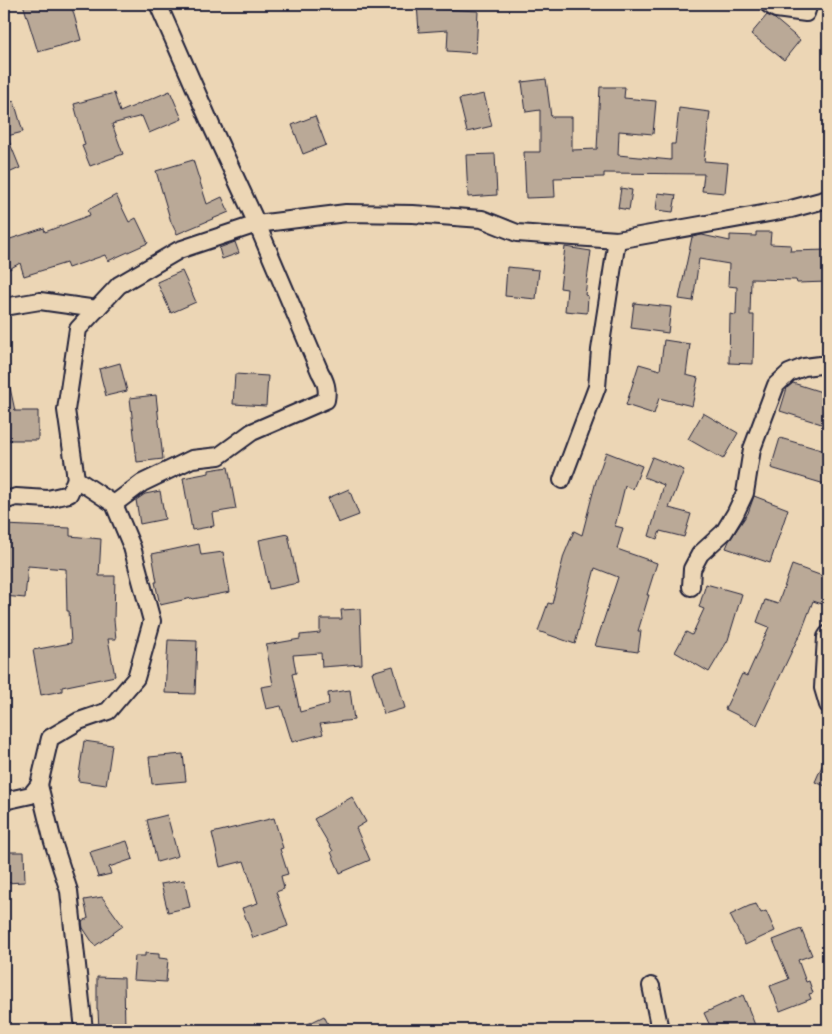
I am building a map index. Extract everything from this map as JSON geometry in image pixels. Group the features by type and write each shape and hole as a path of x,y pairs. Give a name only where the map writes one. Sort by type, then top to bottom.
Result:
{"street":[{"path":"114,504 142,483 192,459 219,456 252,432 326,400 328,391 326,381 320,372 257,224 158,4"},
{"path":"768,4 776,9 806,13 809,4"},
{"path":"4,501 16,497 48,499 69,494 76,479 66,410 78,329 119,285 179,250 257,224 346,213 413,214 482,219 517,234 617,240 791,209 828,199"},
{"path":"562,480 597,387 600,350 617,240"},
{"path":"4,308 40,301 97,309"},
{"path":"690,587 692,569 700,554 724,532 736,514 745,493 752,449 776,385 789,373 804,367 828,366"},
{"path":"4,801 32,795 39,785 50,738 79,721 108,711 136,678 152,621 132,547 114,504 76,479"},
{"path":"828,634 826,637 822,688 828,705"},
{"path":"39,785 53,842 69,891 84,1030"},
{"path":"651,986 660,1030"}],"building":[{"path":"23,4 71,4 81,40 38,52"},
{"path":"417,4 441,4 441,9 478,11 476,53 447,51 448,30 419,32"},
{"path":"767,15 775,19 800,40 784,60 751,34"},
{"path":"546,79 551,117 572,117 572,150 597,149 600,87 625,87 624,98 656,101 653,134 619,131 618,155 671,160 671,144 675,144 679,108 710,112 704,161 728,163 725,193 702,191 704,174 604,173 604,177 554,178 555,197 526,198 524,152 540,152 540,110 526,112 522,82"},
{"path":"170,91 182,119 149,133 142,116 112,124 123,154 90,166 82,146 85,145 74,104 114,93 120,112"},
{"path":"484,94 492,126 467,132 459,99"},
{"path":"14,101 23,132 7,136 20,168 4,175 4,104"},
{"path":"315,116 326,145 303,154 292,125"},
{"path":"495,154 497,195 468,197 466,155"},
{"path":"193,160 207,204 222,197 229,212 177,234 171,222 156,171"},
{"path":"621,188 632,190 629,210 618,208"},
{"path":"658,193 676,195 673,212 656,210"},
{"path":"116,195 129,222 136,218 148,243 108,261 105,255 68,268 66,263 24,276 20,263 4,272 4,241 44,228 45,232 90,215 88,210"},
{"path":"756,232 771,232 770,244 791,245 790,251 828,250 828,282 797,283 796,280 751,279 750,315 754,315 753,364 729,363 730,314 736,315 737,287 728,286 729,264 699,259 693,301 679,299 692,237 702,235 730,241 730,235 756,236"},
{"path":"235,242 239,253 222,259 219,248"},
{"path":"565,247 591,251 585,295 588,296 587,313 565,311 567,289 560,288"},
{"path":"507,267 539,270 536,299 505,296"},
{"path":"182,271 196,302 171,313 157,282"},
{"path":"634,303 671,307 668,333 631,328"},
{"path":"664,340 690,344 686,375 698,378 692,406 659,398 654,414 626,405 639,364 660,370"},
{"path":"120,363 127,391 106,396 99,369"},
{"path":"235,374 268,376 266,406 233,404"},
{"path":"9,383 15,411 38,411 38,440 4,440 4,384"},
{"path":"793,383 828,394 828,426 780,411 787,388"},
{"path":"156,395 163,459 137,462 130,398"},
{"path":"703,413 738,433 723,459 688,439"},
{"path":"780,438 825,451 824,457 828,457 828,485 771,468"},
{"path":"606,452 642,466 633,489 625,486 615,526 623,528 617,549 657,563 638,631 641,631 638,652 595,646 618,577 595,568 575,644 538,631 548,603 552,604 564,555 574,531 582,535 596,481"},
{"path":"652,457 684,470 669,508 691,514 684,537 660,531 657,539 649,536 664,485 644,477"},
{"path":"228,467 236,509 212,513 214,526 192,530 183,478 209,473 209,470"},
{"path":"349,489 359,515 338,523 328,498"},
{"path":"160,491 165,519 140,524 136,500 145,494"},
{"path":"754,496 788,509 770,563 726,548 748,513"},
{"path":"5,525 70,528 70,536 101,539 99,576 115,576 114,620 116,639 108,639 115,676 62,687 62,691 41,695 33,650 71,643 69,611 67,611 66,569 28,566 25,598 4,596"},
{"path":"288,534 298,583 269,589 259,540"},
{"path":"199,544 201,555 223,552 230,592 160,605 152,554"},
{"path":"792,565 828,578 828,586 822,604 813,601 799,638 757,725 725,709 742,674 747,676 769,627 757,622 765,600 778,604"},
{"path":"706,584 742,594 728,640 709,672 675,652 686,632 692,635 704,609 699,607"},
{"path":"360,609 362,664 322,667 321,653 293,655 296,673 292,674 300,712 329,704 328,693 350,690 354,720 320,724 323,734 292,742 281,706 266,709 261,687 273,685 266,645 300,639 300,635 320,633 320,619 342,619 341,610"},
{"path":"168,640 197,641 195,694 165,693"},
{"path":"393,666 405,708 384,714 372,672"},
{"path":"84,741 112,745 106,785 78,781"},
{"path":"828,752 828,787 815,782"},
{"path":"183,754 186,781 152,784 149,757"},
{"path":"352,797 366,822 356,828 370,860 340,873 331,852 333,851 314,819"},
{"path":"167,815 178,856 157,862 147,820"},
{"path":"274,818 283,848 280,849 288,874 281,876 284,889 276,892 288,926 253,938 242,908 258,903 244,861 220,867 212,833"},
{"path":"127,841 133,859 109,867 111,874 98,877 90,852"},
{"path":"4,852 24,852 25,882 4,883"},
{"path":"184,880 190,907 168,912 161,884"},
{"path":"102,897 123,926 95,946 83,928 82,922 88,918 84,900"},
{"path":"756,904 761,913 766,911 775,931 745,945 730,915"},
{"path":"801,929 812,955 798,960 806,982 809,981 813,993 809,994 811,999 780,1011 770,986 789,979 773,940"},
{"path":"145,953 159,954 159,958 168,959 166,982 133,980 135,956 145,956"},
{"path":"97,977 124,978 125,1030 99,1030"},
{"path":"743,995 757,1030 712,1030 704,1013"},
{"path":"324,1016 331,1030 296,1030"}]}
